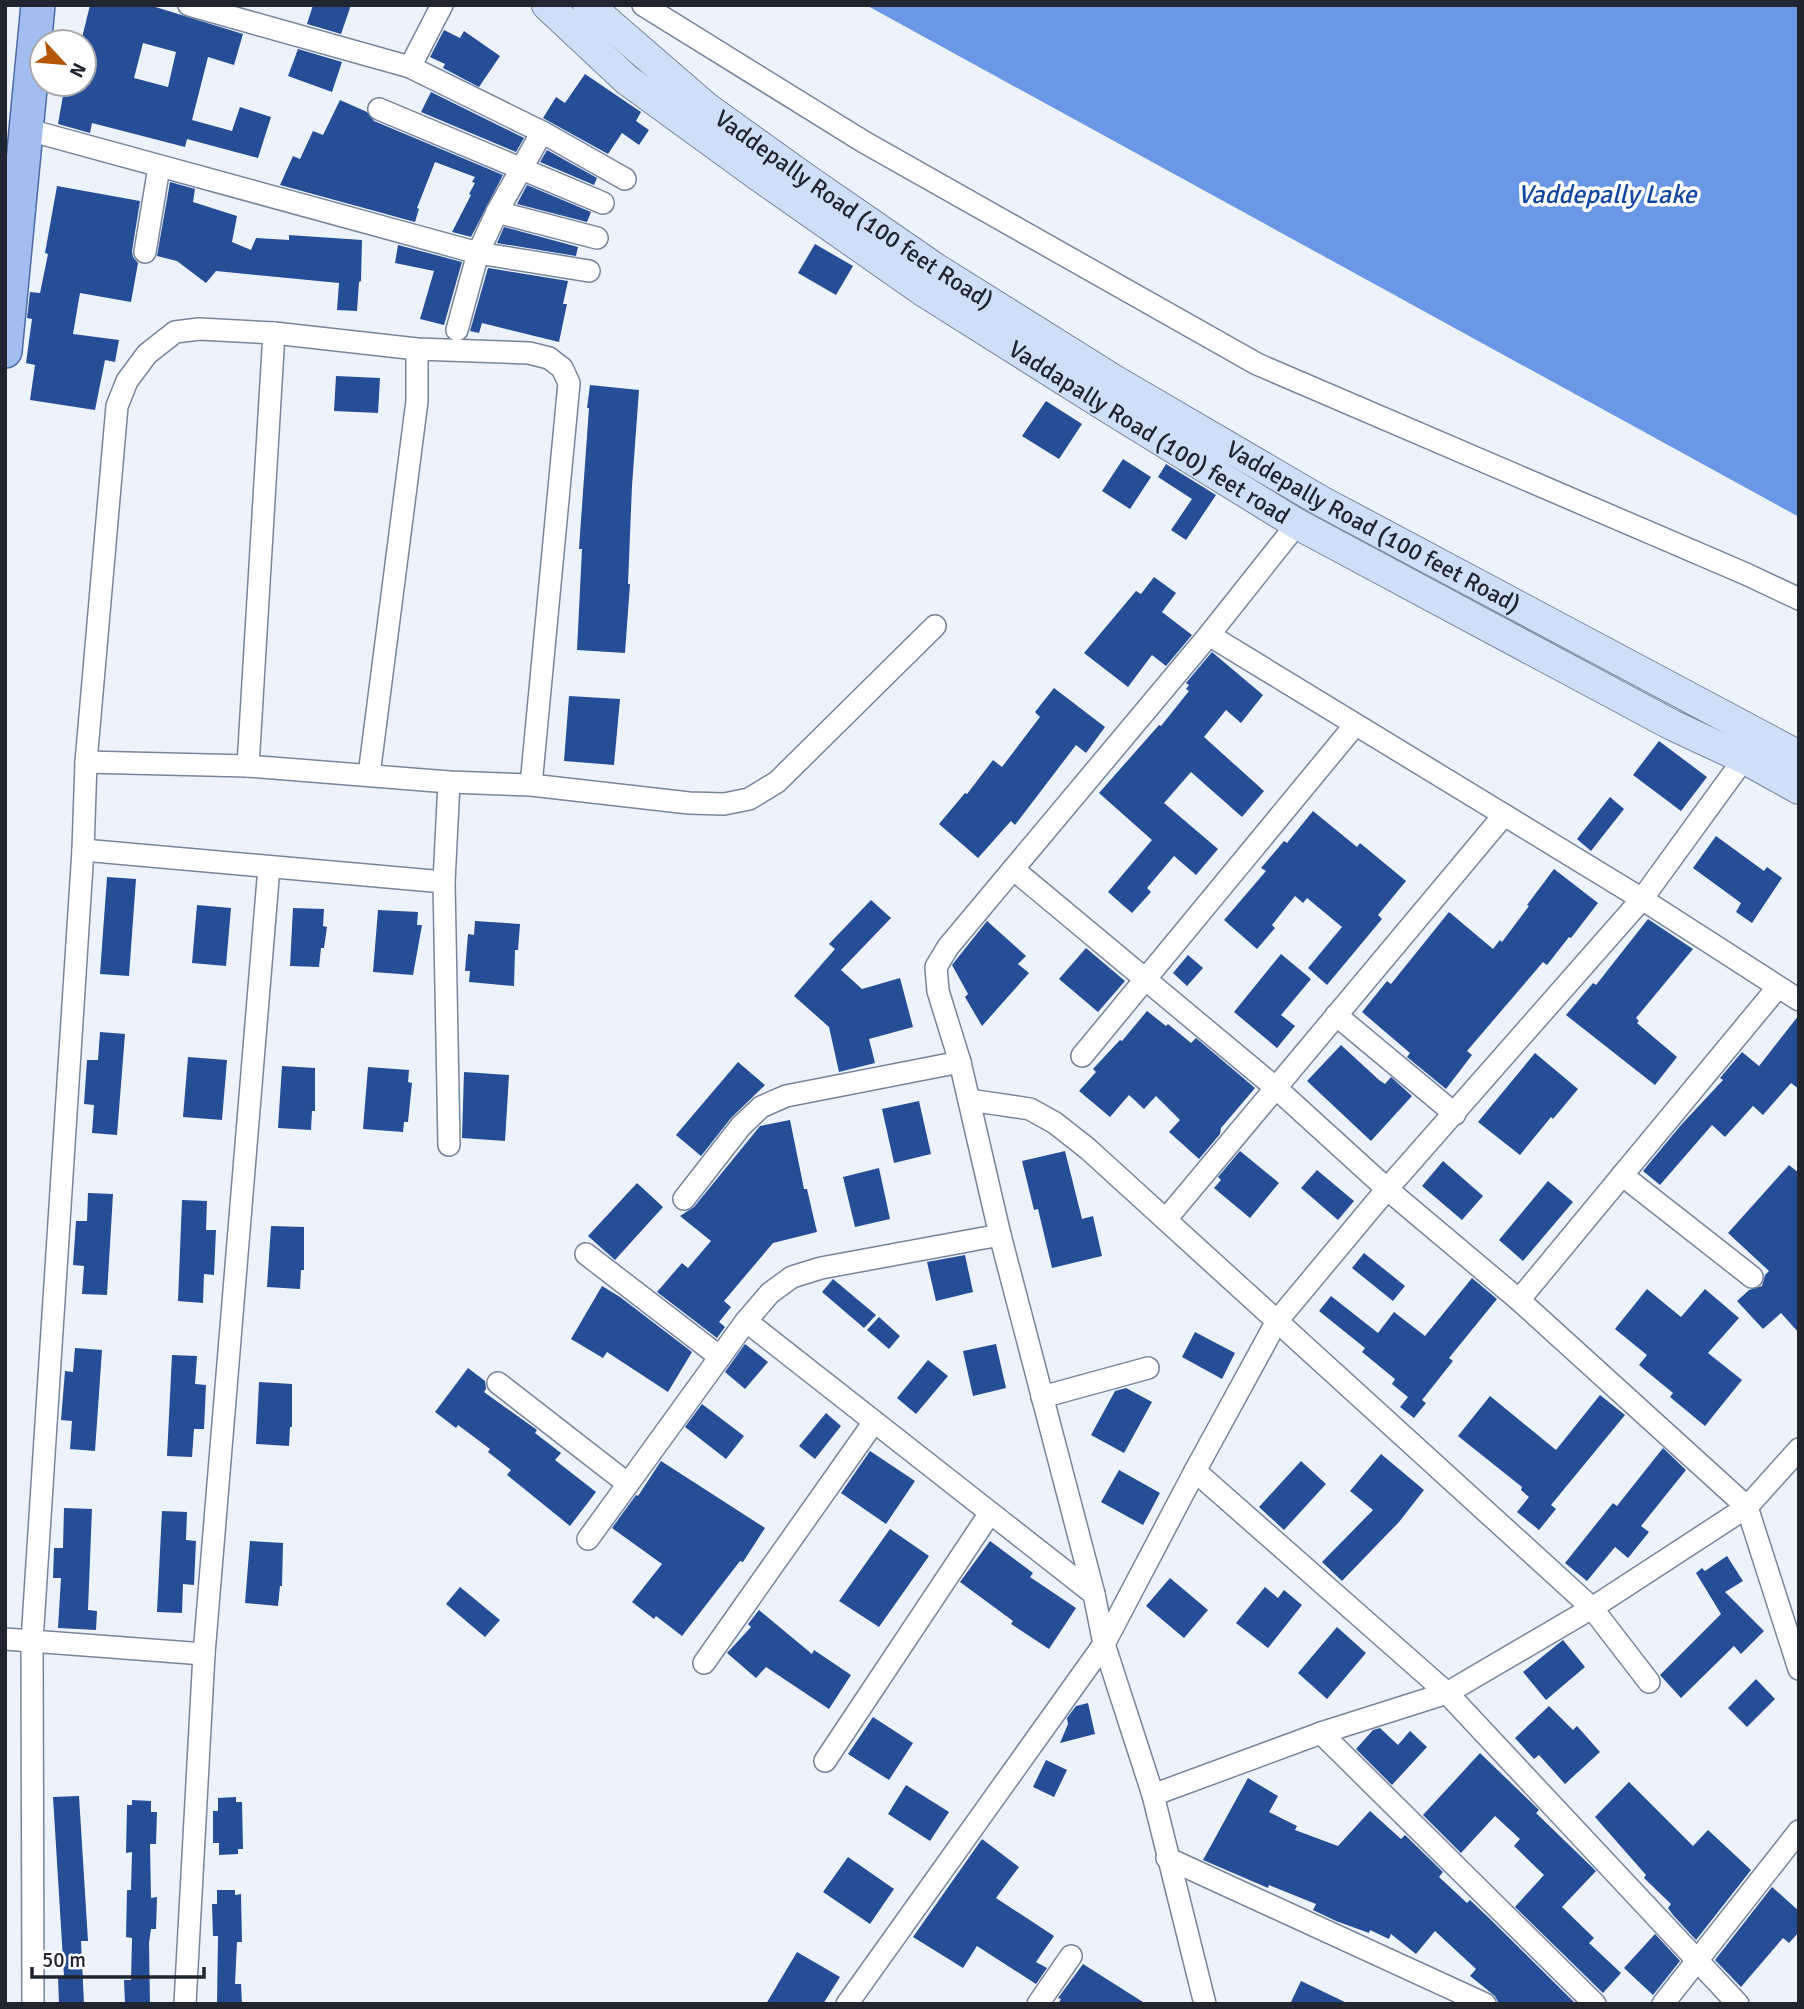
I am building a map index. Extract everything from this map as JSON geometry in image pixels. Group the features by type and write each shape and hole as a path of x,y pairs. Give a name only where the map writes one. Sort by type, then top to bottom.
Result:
{"main road":[{"path":"5,351 38,5"},
{"name":"Vaddapally Road (100) feet road","path":"547,5 627,80 923,291 1297,524 1672,725 1752,747 1799,789"},
{"name":"Vaddepally Road (100 feet Road)","path":"588,5 707,108 806,180 946,275 1114,380 1752,747 1799,756"}],"street":[{"path":"189,5 411,67 542,132 625,179"},
{"path":"411,67 442,5"},
{"path":"643,5 864,142 1258,364 1799,599"},
{"path":"379,109 603,203"},
{"path":"26,129 478,253 589,271"},
{"path":"457,330 478,253 497,212 542,132"},
{"path":"145,252 159,167"},
{"path":"497,212 597,238"},
{"path":"33,2004 32,1641 83,850 86,762 117,406 127,381 147,354 175,332 199,329 274,333 417,349 529,353 549,358 562,368 569,383 531,785"},
{"path":"248,766 274,333"},
{"path":"369,775 417,401 417,349"},
{"path":"1205,2004 1153,1795 1104,1644 1094,1594 1000,1235 960,1062 938,990 936,967 948,947 1209,635 1297,524"},
{"path":"86,762 248,766 449,782 531,785 690,803 724,804 749,799 777,782 935,626"},
{"path":"1209,635 1642,899 1799,1000"},
{"path":"1082,1056 1356,725"},
{"path":"847,2004 1104,1644 1277,1321 1387,1189 1642,899 1752,747"},
{"path":"449,782 444,882 449,1145"},
{"path":"1167,1219 1504,815"},
{"path":"83,850 444,882"},
{"path":"185,2004 204,1654 269,867"},
{"path":"1013,869 1276,1088 1387,1189 1519,1300 1747,1507 1799,1669"},
{"path":"1519,1300 1778,987"},
{"path":"1336,1014 1455,1114"},
{"path":"684,1199 741,1126 761,1107 786,1096 960,1062"},
{"path":"969,1100 1030,1110 1055,1123 1088,1149 1592,1608 1649,1682"},
{"path":"1622,1175 1752,1277"},
{"path":"588,1539 746,1321 770,1293 792,1277 821,1268 1000,1235"},
{"path":"586,1254 720,1357"},
{"path":"746,1321 1094,1594"},
{"path":"1042,1397 1148,1368"},
{"path":"498,1383 628,1483"},
{"path":"704,1663 874,1422"},
{"path":"1153,1795 1321,1733 1447,1693 1592,1608 1747,1507 1799,1449"},
{"path":"1195,1471 1447,1693 1738,2004"},
{"path":"825,1761 990,1513"},
{"path":"5,1639 204,1654"},
{"path":"1321,1733 1595,2004"},
{"path":"1663,2004 1799,1831"},
{"path":"1167,1858 1485,2004"},
{"path":"1038,2004 1071,1956"}],"water":[{"name":"Vaddepally Lake","path":"866,5 1799,5 1799,517"}],"building":[{"path":"90,5 149,5 243,34 234,65 208,57 192,120 232,131 240,107 271,117 258,158 187,139 185,147 92,123 90,133 58,124 63,98 98,98 98,28 84,28","holes":["143,43 176,52 168,87 134,78"]},
{"path":"313,5 351,5 341,34 307,24"},
{"path":"444,30 460,38 464,31 500,56 479,87 443,68 445,64 430,57"},
{"path":"298,49 342,62 332,92 288,76"},
{"path":"585,74 641,112 636,121 649,130 639,145 622,133 608,154 543,118 556,97 565,103"},
{"path":"431,92 524,138 516,152 421,112"},
{"path":"340,100 367,112 374,121 503,175 471,237 452,232 471,195 469,194 475,177 435,162 417,208 419,209 415,222 280,185 293,156 300,159 313,131 323,135"},
{"path":"547,150 597,178 594,185 540,162"},
{"path":"170,182 195,189 193,202 237,216 232,242 251,250 256,238 289,240 289,235 362,240 357,311 337,310 339,283 216,271 206,283 177,261 157,256"},
{"path":"527,185 591,212 587,222 517,204"},
{"path":"57,186 140,201 132,251 138,263 131,302 80,293 73,334 119,340 115,362 105,360 95,410 30,400 35,365 26,363 32,319 27,318 30,292 40,293"},
{"path":"504,227 578,247 576,256 497,243"},
{"path":"815,244 853,266 836,295 798,273"},
{"path":"398,245 462,262 444,325 420,319 434,271 395,263"},
{"path":"488,268 568,281 563,304 567,304 559,342 482,323 479,333 470,331"},
{"path":"336,376 380,378 378,413 334,411"},
{"path":"590,385 639,390 625,653 577,650 582,549 579,549"},
{"path":"1046,401 1082,424 1059,459 1022,436"},
{"path":"1123,459 1151,477 1130,509 1102,491"},
{"path":"1166,464 1216,495 1186,540 1171,530 1192,499 1158,477"},
{"path":"1154,577 1176,593 1162,612 1192,635 1166,666 1152,655 1128,687 1084,653 1136,591 1141,594"},
{"path":"1212,652 1263,695 1241,723 1226,710 1204,737 1264,791 1242,817 1191,772 1164,803 1218,849 1196,875 1174,856 1147,888 1151,892 1132,913 1108,892 1152,840 1099,793 1159,725 1161,726 1189,691 1186,689 1189,685 1186,683"},
{"path":"1054,688 1105,727 1086,753 1076,745 1015,825 1011,821 978,858 939,824 993,760 1002,767 1040,717 1035,712"},
{"path":"569,696 620,699 614,765 564,761"},
{"path":"1659,741 1707,777 1681,811 1633,775"},
{"path":"1610,797 1624,809 1591,851 1577,839"},
{"path":"1313,811 1357,847 1360,843 1406,881 1378,915 1382,919 1327,985 1308,968 1342,927 1307,898 1303,903 1295,896 1272,925 1275,928 1257,949 1224,920 1266,871 1261,868 1284,841 1287,843"},
{"path":"1716,836 1764,871 1767,867 1782,878 1752,923 1736,912 1741,903 1693,868"},
{"path":"1554,869 1598,903 1571,938 1569,937 1547,965 1543,962 1467,1051 1472,1055 1446,1089 1407,1057 1410,1053 1362,1012 1387,981 1391,984 1449,912 1493,949 1500,940 1502,942"},
{"path":"107,877 136,879 129,976 100,974"},
{"path":"871,900 891,918 841,970 862,989 900,978 913,1027 869,1039 875,1063 839,1072 829,1027 794,996 835,949 829,944"},
{"path":"197,905 231,908 226,966 192,963"},
{"path":"293,908 324,909 323,926 327,927 319,967 290,966"},
{"path":"378,910 418,912 417,925 422,925 413,975 373,972"},
{"path":"1648,919 1693,949 1636,1018 1639,1021 1637,1023 1677,1057 1655,1085 1566,1015 1593,983 1596,985"},
{"path":"475,921 520,924 518,950 515,950 514,986 469,982 470,971 465,971 468,934 474,935"},
{"path":"987,921 1026,956 1018,964 1029,973 982,1026 965,997 968,994 952,965"},
{"path":"1086,948 1125,981 1098,1012 1059,979"},
{"path":"1281,954 1311,979 1281,1015 1295,1026 1277,1048 1234,1012"},
{"path":"1188,955 1203,968 1187,986 1173,973"},
{"path":"1147,1011 1191,1043 1196,1038 1255,1088 1199,1159 1169,1132 1180,1120 1156,1096 1144,1109 1129,1095 1110,1117 1079,1091 1096,1072 1093,1069 1120,1040 1122,1041"},
{"path":"1799,1015 1799,1089 1791,1083 1763,1115 1753,1106 1725,1137 1712,1125 1660,1185 1643,1171 1723,1080 1720,1078 1742,1052 1759,1066"},
{"path":"100,1032 125,1034 117,1135 92,1133 94,1105 84,1104 87,1060 98,1060"},
{"path":"1341,1045 1379,1080 1385,1084 1391,1077 1412,1096 1371,1141 1307,1081"},
{"path":"1535,1053 1578,1089 1520,1155 1478,1122"},
{"path":"188,1057 227,1060 222,1120 183,1117"},
{"path":"738,1062 765,1085 731,1118 701,1156 676,1135"},
{"path":"282,1066 315,1068 315,1111 312,1111 311,1130 278,1128"},
{"path":"368,1067 409,1070 408,1082 412,1083 408,1122 404,1122 403,1132 363,1129"},
{"path":"464,1072 509,1075 505,1141 462,1138"},
{"path":"919,1101 931,1154 894,1163 882,1109"},
{"path":"790,1120 804,1189 807,1189 817,1232 773,1243 724,1301 731,1307 719,1322 725,1327 717,1338 657,1292 682,1263 688,1268 711,1241 680,1216 694,1207 760,1126"},
{"path":"1065,1151 1082,1219 1093,1216 1102,1256 1052,1268 1038,1209 1034,1210 1022,1161"},
{"path":"1240,1151 1279,1183 1250,1218 1214,1188 1221,1180 1218,1177"},
{"path":"1443,1161 1483,1196 1462,1220 1422,1186"},
{"path":"1789,1165 1799,1173 1799,1333 1781,1313 1763,1329 1737,1301 1749,1290 1762,1286 1769,1271 1728,1233"},
{"path":"879,1168 890,1219 855,1227 843,1177"},
{"path":"1317,1170 1354,1201 1338,1220 1301,1188"},
{"path":"1548,1181 1573,1202 1523,1261 1499,1240"},
{"path":"637,1183 663,1207 615,1260 588,1236"},
{"path":"88,1193 113,1194 107,1295 82,1294 84,1266 73,1265 76,1221 87,1221"},
{"path":"182,1200 207,1201 206,1230 216,1230 214,1275 204,1274 203,1303 178,1301"},
{"path":"271,1226 304,1227 304,1270 301,1270 300,1289 267,1287"},
{"path":"1364,1253 1405,1286 1393,1301 1352,1268"},
{"path":"965,1255 973,1292 936,1301 927,1262"},
{"path":"1472,1278 1497,1299 1449,1358 1453,1361 1422,1400 1426,1403 1414,1418 1400,1407 1408,1397 1392,1384 1395,1379 1362,1352 1365,1348 1319,1311 1331,1296 1378,1333 1394,1312 1425,1336"},
{"path":"833,1279 876,1315 864,1328 822,1292"},
{"path":"602,1286 692,1352 668,1392 607,1352 603,1358 571,1339"},
{"path":"1647,1289 1681,1317 1705,1289 1739,1318 1708,1353 1742,1380 1705,1426 1670,1397 1673,1393 1639,1365 1647,1355 1615,1329"},
{"path":"879,1317 900,1336 889,1349 867,1330"},
{"path":"1195,1332 1235,1353 1222,1379 1182,1357"},
{"path":"745,1344 768,1362 745,1389 725,1372"},
{"path":"996,1344 1006,1388 973,1396 963,1351"},
{"path":"75,1348 102,1350 95,1451 70,1449 72,1421 61,1420 65,1371 73,1372"},
{"path":"172,1355 197,1356 195,1384 206,1385 204,1429 194,1429 192,1457 167,1456"},
{"path":"928,1360 948,1376 916,1414 897,1398"},
{"path":"468,1368 485,1381 484,1392 537,1430 535,1433 561,1453 555,1460 596,1492 570,1526 507,1475 511,1470 488,1452 490,1449 435,1412"},
{"path":"259,1382 292,1384 289,1446 256,1444"},
{"path":"1126,1388 1152,1402 1124,1453 1091,1435 1115,1391"},
{"path":"1600,1395 1625,1415 1551,1505 1556,1509 1539,1530 1517,1512 1529,1497 1521,1490 1522,1487 1458,1436 1490,1396 1556,1450"},
{"path":"702,1404 744,1436 726,1459 685,1427"},
{"path":"826,1413 841,1426 815,1459 799,1446"},
{"path":"1663,1448 1686,1470 1641,1526 1649,1532 1628,1558 1615,1547 1587,1581 1565,1563 1613,1503 1617,1506"},
{"path":"870,1451 915,1481 886,1524 841,1493"},
{"path":"1381,1454 1424,1490 1399,1522 1342,1581 1322,1562 1373,1510 1350,1491"},
{"path":"661,1461 765,1528 743,1562 740,1561 682,1636 632,1602 662,1564 612,1528"},
{"path":"1301,1461 1326,1484 1284,1530 1259,1507"},
{"path":"1119,1470 1160,1493 1143,1525 1101,1502"},
{"path":"64,1508 92,1509 88,1610 97,1611 96,1630 58,1628 61,1578 53,1578 54,1548 63,1548"},
{"path":"162,1511 187,1512 186,1540 196,1541 194,1585 183,1584 182,1613 157,1612"},
{"path":"890,1529 929,1556 879,1627 839,1601"},
{"path":"250,1541 283,1543 282,1586 278,1606 245,1603"},
{"path":"990,1541 1033,1573 1030,1577 1076,1608 1049,1649 1011,1624 1013,1621 960,1582"},
{"path":"1727,1556 1743,1581 1725,1592 1764,1631 1741,1654 1734,1646 1681,1698 1660,1675 1721,1614 1696,1573 1702,1568 1705,1571"},
{"path":"1170,1578 1208,1610 1184,1638 1146,1606"},
{"path":"460,1587 500,1620 485,1637 446,1604"},
{"path":"1265,1587 1278,1598 1284,1590 1302,1605 1268,1648 1236,1623"},
{"path":"759,1610 812,1654 814,1650 851,1675 829,1709 766,1667 756,1678 727,1653 751,1627 748,1624"},
{"path":"1337,1627 1366,1653 1327,1699 1298,1673"},
{"path":"1563,1640 1585,1667 1546,1700 1523,1672"},
{"path":"1756,1679 1775,1699 1747,1727 1728,1708"},
{"path":"1088,1703 1095,1734 1060,1743 1068,1724 1067,1718 1076,1706"},
{"path":"1549,1706 1573,1730 1577,1726 1600,1752 1565,1784 1539,1755 1534,1759 1515,1738"},
{"path":"873,1717 913,1743 889,1780 848,1754"},
{"path":"1380,1728 1398,1745 1410,1731 1427,1747 1392,1785 1356,1749 1373,1730"},
{"path":"1480,1753 1539,1810 1536,1813 1596,1871 1562,1907 1594,1938 1589,1943 1621,1973 1603,1993 1515,1907 1544,1875 1514,1846 1520,1839 1495,1816 1461,1853 1423,1815"},
{"path":"1046,1760 1067,1770 1054,1797 1033,1787"},
{"path":"1248,1778 1278,1796 1269,1812 1297,1826 1295,1830 1338,1846 1370,1811 1401,1839 1405,1835 1443,1872 1439,1877 1467,1903 1470,1900 1576,2004 1499,2004 1495,1996 1470,1976 1476,1969 1435,1931 1416,1954 1391,1934 1389,1939 1370,1930 1369,1933 1336,1921 1313,1910 1316,1904 1269,1885 1268,1888 1203,1860"},
{"path":"1629,1782 1693,1846 1708,1830 1751,1870 1696,1940 1668,1908 1671,1904 1644,1878 1646,1875 1595,1817"},
{"path":"906,1785 949,1812 930,1841 888,1814"},
{"path":"79,1796 88,1941 81,1941 84,2004 59,2004 58,1977 64,1976 53,1797"},
{"path":"236,1797 236,1802 242,1802 243,1849 238,1849 238,1854 219,1855 219,1843 213,1843 213,1811 218,1811 218,1798"},
{"path":"132,1800 151,1801 151,1812 157,1812 156,1844 150,1844 151,1898 157,1897 156,1929 151,1929 149,1943 150,2004 125,2004 124,1980 131,1980 132,1938 126,1937 127,1890 131,1890 132,1852 126,1853 127,1805 132,1805"},
{"path":"982,1839 1019,1867 996,1898 1054,1936 1036,1962 1047,1968 1036,1984 977,1946 963,1968 913,1937"},
{"path":"848,1857 894,1889 870,1924 823,1892"},
{"path":"1772,1887 1799,1911 1799,1932 1789,1943 1783,1938 1741,1987 1715,1960"},
{"path":"217,1890 235,1890 235,1895 241,1894 242,1942 237,1942 235,1984 241,1984 242,2004 217,2004 218,1936 213,1936 212,1904 217,1904"},
{"path":"1655,1934 1680,1961 1653,1995 1624,1968"},
{"path":"797,1952 840,1977 823,2004 766,2004"},
{"path":"1083,1964 1146,2004 1058,2004 1061,1999 1058,1998"},
{"path":"1301,1981 1349,2004 1290,2004"}]}
